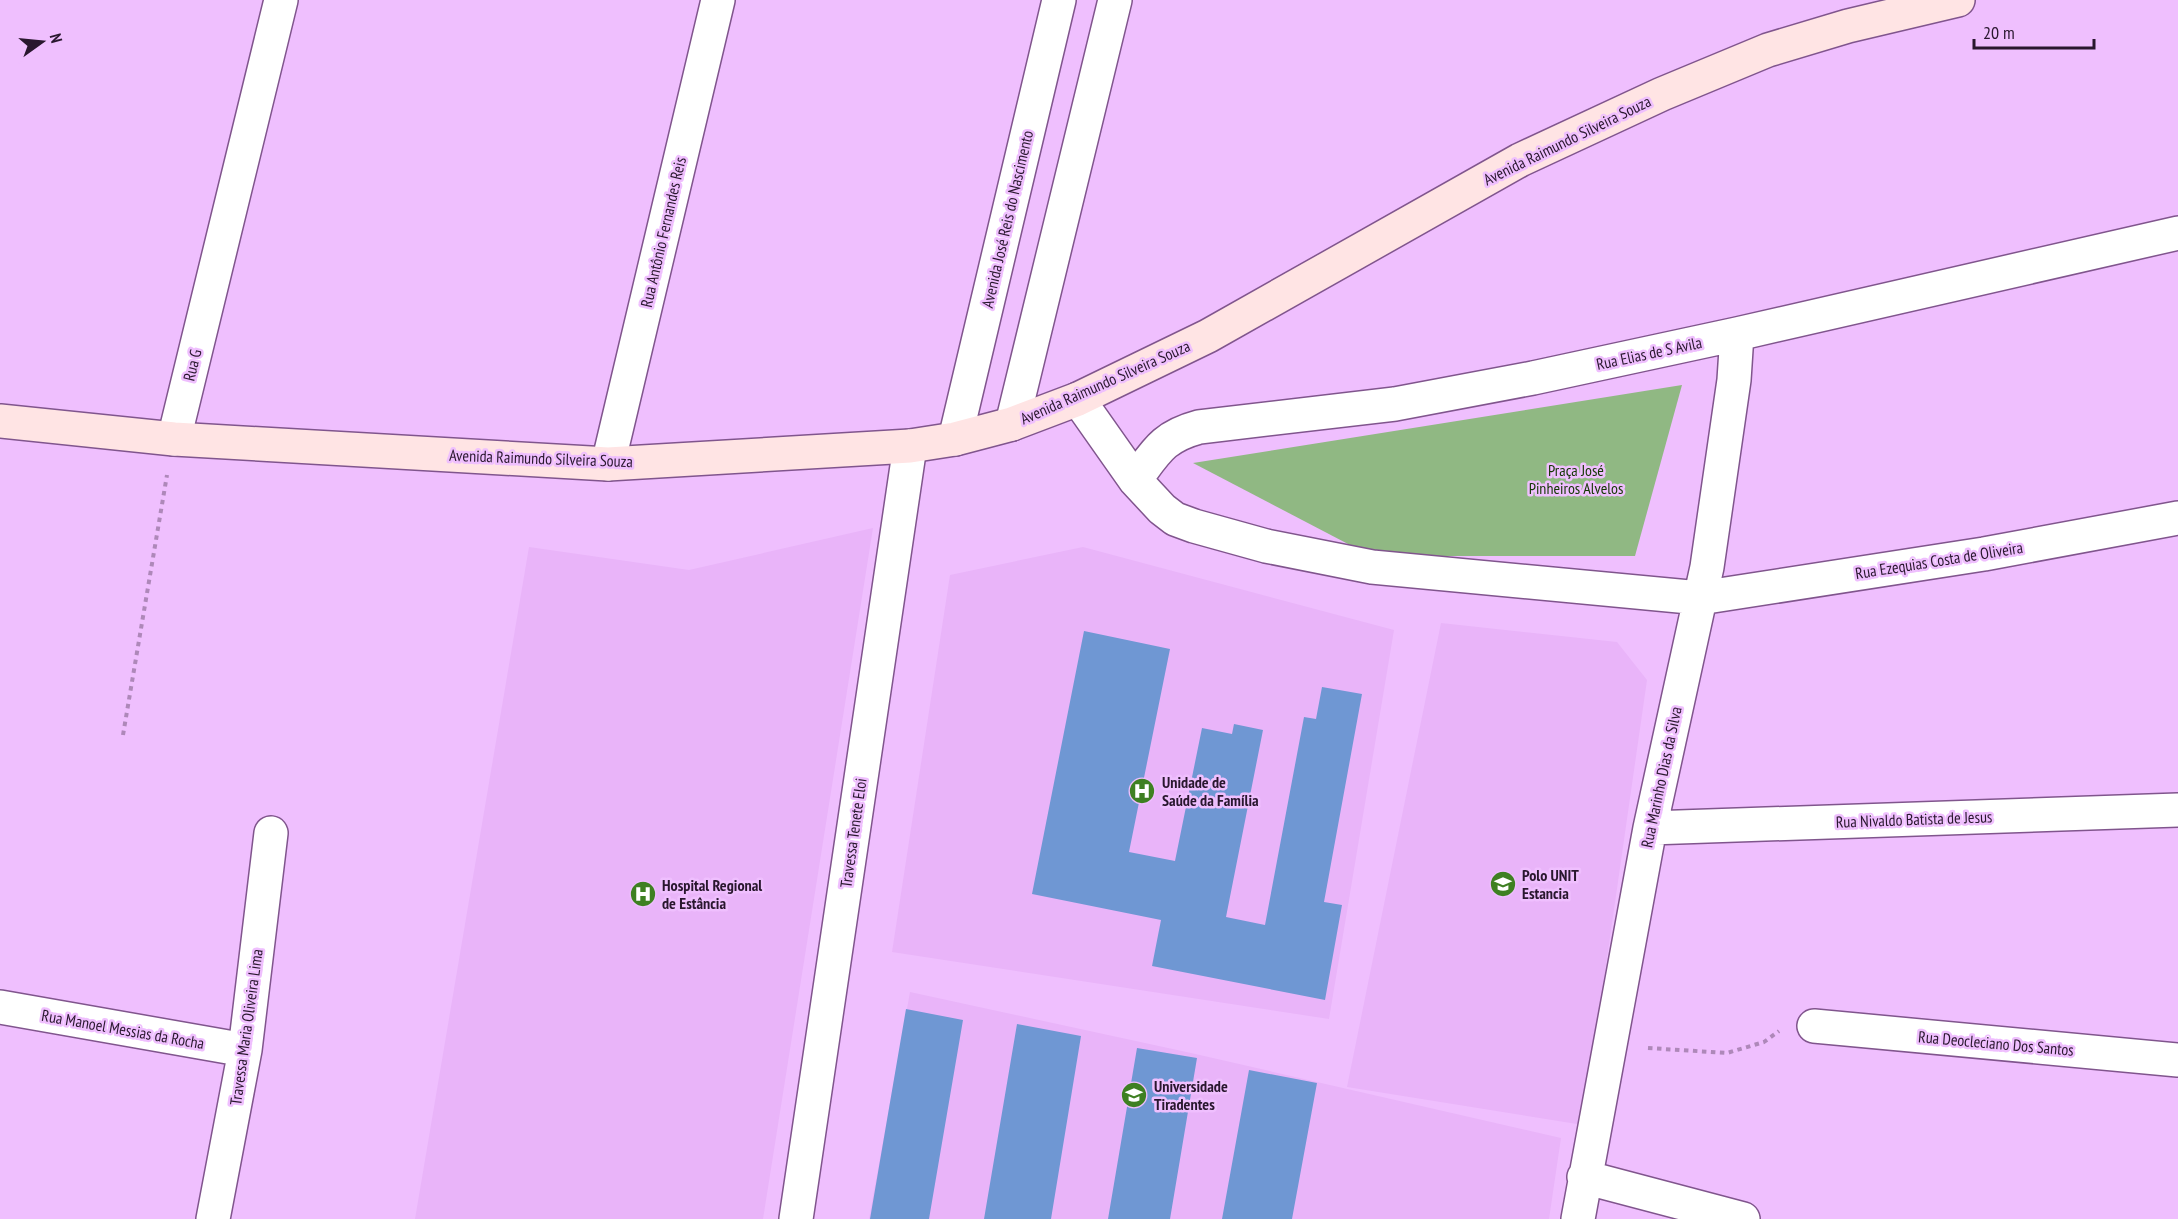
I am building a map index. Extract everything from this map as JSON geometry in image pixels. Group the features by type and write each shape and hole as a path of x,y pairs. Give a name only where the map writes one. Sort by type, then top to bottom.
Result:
{"street":[{"name":"Rua G","path":"174,438 281,0"},
{"name":"Rua Antônio Fernandes Reis","path":"608,464 718,0"},
{"name":"Avenida José Reis do Nascimento","path":"955,439 1059,0"},
{"path":"1012,424 1115,0"},
{"name":"Avenida Raimundo Silveira Souza","path":"0,421 174,438 608,464 910,446 955,439 1012,424 1078,399 1208,336 1520,160 1662,94 1768,50 1848,26 1958,0"},
{"name":"Rua Elias de S Avila","path":"1135,480 1161,445 1175,435 1199,427 1395,404 1533,378 1737,334 2178,233"},
{"name":"Rua Marinho Dias da Silva","path":"1578,1219 1650,828 1707,567 1734,380 1737,334"},
{"name":"Rua Ezequias Costa de Oliveira","path":"1078,399 1135,480 1162,509 1175,519 1276,548 1372,567 1700,598 1984,554 2178,518"},
{"name":"Travessa Tenete Eloi","path":"796,1219 910,446"},
{"name":"Rua Nivaldo Batista de Jesus","path":"1650,828 2178,810"},
{"name":"Travessa Maria Oliveira Lima","path":"213,1219 245,1050 271,833"},
{"name":"Rua Manoel Messias da Rocha","path":"0,1007 245,1050"},
{"name":"Rua Deocleciano Dos Santos","path":"1814,1026 2178,1060"},
{"path":"1584,1177 1743,1219"}],"path":[{"path":"123,735 174,438"},
{"path":"1609,1046 1726,1053 1764,1042 1787,1026 1814,1026"}],"shaded area":[{"name":"Hospital Regional de Estância","path":"873,528 763,1219 415,1219 529,547 689,570"},
{"name":"Unidade de Saúde da Família","path":"1083,547 1394,630 1329,1019 892,952 950,575"},
{"name":"Polo UNIT Estancia","path":"1441,623 1617,642 1647,680 1583,1125 1347,1087"},
{"name":"Universidade Tiradentes","path":"910,992 1191,1053 1561,1138 1549,1219 869,1219"}],"green space":[{"name":"Praça José Pinheiros Alvelos","path":"1682,385 1635,556 1371,556 1193,463"}],"building":[{"path":"1084,631 1170,649 1129,852 1175,861 1202,728 1232,734 1234,724 1263,730 1226,917 1265,925 1304,717 1316,719 1322,687 1362,694 1324,902 1342,905 1325,1000 1152,966 1161,920 1032,894"},
{"path":"906,1009 963,1020 929,1219 870,1219"},
{"path":"1017,1024 1081,1036 1051,1219 984,1219"},
{"path":"1137,1048 1197,1058 1170,1219 1108,1219"},
{"path":"1249,1070 1317,1083 1292,1219 1222,1219"}],"place":[{"name":"Unidade de Saúde da Família","path":"1142,791"},
{"name":"Polo UNIT Estancia","path":"1503,884"},
{"name":"Hospital Regional de Estância","path":"643,894"},
{"name":"Universidade Tiradentes","path":"1134,1095"}]}
